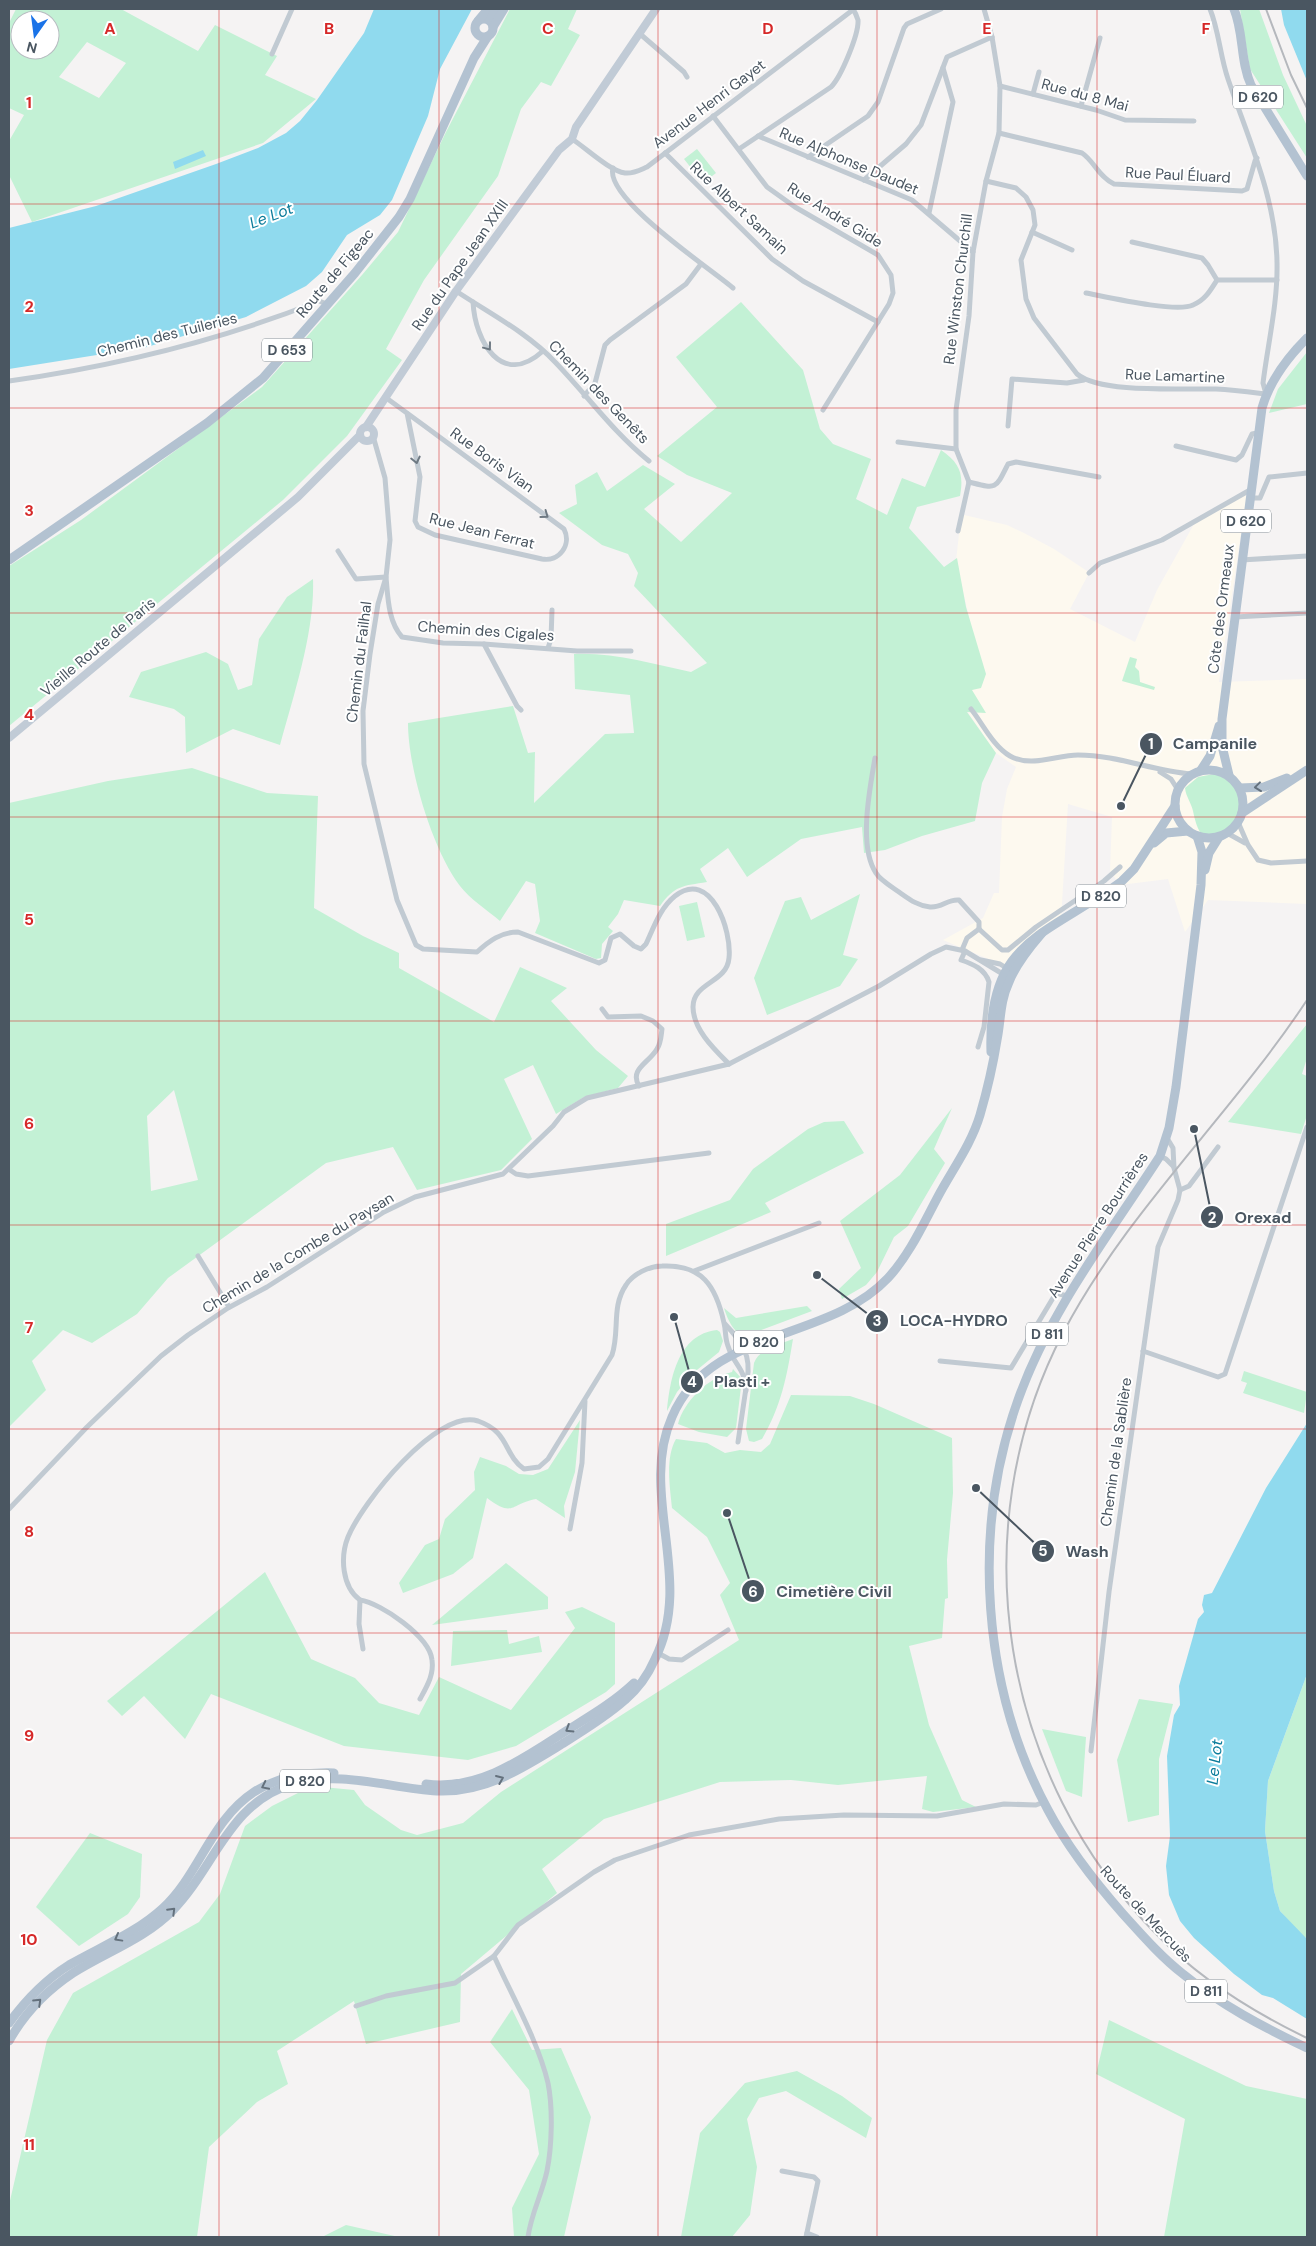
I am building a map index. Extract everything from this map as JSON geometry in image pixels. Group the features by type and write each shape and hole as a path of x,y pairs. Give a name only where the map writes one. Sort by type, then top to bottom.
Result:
{"main road":[{"path":"488,9 478,21 475,29 478,34 488,36 492,32 491,24 496,9"},
{"path":"491,24 504,9"},
{"name":"D 620","path":"1234,9 1238,23 1244,71 1307,176"},
{"path":"478,21 484,19 491,24"},
{"name":"Route de Figeac","path":"474,58 478,34"},
{"name":"Route de Figeac","path":"9,560 207,423 263,378 328,304 399,217 410,199 474,58 488,36"},
{"name":"Côte des Ormeaux","path":"1229,775 1222,746 1222,719 1257,433 1266,394 1282,367 1307,338"},
{"name":"Côte des Ormeaux","path":"1201,770 1210,756 1222,719"},
{"path":"1240,788 1264,787 1307,769"},
{"path":"1240,818 1243,796 1240,788 1229,775 1219,771 1201,770 1191,774 1178,790 1175,806 1182,824 1193,833 1208,838 1223,835 1240,818 1307,769"},
{"name":"D 820","path":"1007,976 1008,967 1026,944 1122,881 1134,868 1175,806"},
{"name":"D 820","path":"1148,848 1166,834 1193,833"},
{"name":"Avenue Pierre Bourrières","path":"1044,1802 1022,1751 1001,1681 990,1604 990,1541 997,1473 1017,1402 1045,1336 1067,1296 1160,1156 1167,1138 1176,1087 1201,885 1202,852 1193,833"},
{"name":"Avenue Pierre Bourrières","path":"1201,885 1210,853 1223,835"},
{"name":"D 820","path":"9,2041 32,2008 53,1988 74,1972 154,1928 171,1913 187,1895 231,1827 260,1799 287,1785 325,1779 352,1779 438,1791 461,1790 488,1784 517,1772 579,1734 626,1700 647,1676 658,1653 666,1634 672,1602 662,1479 664,1440 676,1406 686,1391 703,1373 731,1354 824,1318 858,1302 889,1277 905,1256 969,1141 978,1120 991,1063 994,1005 1007,976 1042,933"},
{"name":"D 820","path":"9,2023 25,2002 46,1982 67,1966 147,1921 164,1907 180,1888 224,1821 253,1793 280,1779 318,1772 345,1773 431,1785 454,1784 481,1778 511,1766 610,1704 640,1678 658,1653"},
{"name":"Route de Mercuès","path":"1044,1802 1091,1878 1168,1961 1232,2009 1307,2048"}],"street":[{"path":"272,54 292,9"},
{"name":"Rue du Pape Jean XXIII","path":"204,576 298,497 340,454 367,435 376,411 456,291 559,150 572,139 576,127 656,9"},
{"path":"739,149 831,87 838,80 844,68 858,22 854,9"},
{"name":"Avenue Henri Gayet","path":"572,139 613,168 625,173 635,172 665,153 854,9"},
{"path":"808,157 868,116 878,102 904,28 907,24 941,9"},
{"name":"Rue Winston Churchill","path":"969,482 956,450 956,410 969,316 972,252 986,181 999,133 1000,86 992,37 984,9"},
{"path":"1210,9 1215,20 1227,77 1258,158 1270,210 1278,260 1263,383 1266,394"},
{"path":"639,34 684,72 687,77"},
{"path":"864,180 906,144 921,125 947,57 992,37"},
{"path":"1082,106 1100,38"},
{"path":"929,213 953,102 943,67"},
{"path":"1033,94 1038,72"},
{"name":"Rue du 8 Mai","path":"1000,86 1082,106 1124,120 1194,121"},
{"name":"Rue André Gide","path":"713,116 767,186 795,207 878,255 891,275 892,293 889,304 824,410"},
{"name":"Rue Paul Éluard","path":"999,133 1082,153 1088,157 1102,176 1114,184 1242,191 1247,190 1254,161 1258,158"},
{"name":"Rue Alphonse Daudet","path":"758,136 912,200 972,252"},
{"name":"Rue Albert Samain","path":"665,153 772,259 803,281 878,322"},
{"path":"613,168 612,179 621,193 659,232 733,288"},
{"path":"986,181 1016,188 1026,197 1033,210 1035,225 1021,260 1026,299 1034,318 1077,374 1084,380"},
{"path":"1032,232 1072,250"},
{"path":"1132,242 1202,258 1217,280"},
{"path":"584,396 595,382 605,345 686,284 701,264"},
{"path":"1217,280 1277,280"},
{"path":"1086,293 1143,304 1191,306 1205,299 1217,280"},
{"name":"Chemin des Genêts","path":"456,291 528,338 555,361 619,436 649,461"},
{"name":"Chemin des Tuileries","path":"9,381 121,362 240,330 319,301 328,304"},
{"path":"473,302 481,338 496,358 514,367 522,365 543,352"},
{"name":"Rue Lamartine","path":"1008,426 1012,379 1067,383 1084,380 1098,384 1162,389 1222,389 1266,394"},
{"name":"Rue Boris Vian","path":"385,397 564,529 567,535 563,551"},
{"name":"Rue Jean Ferrat","path":"407,413 420,477 415,521 418,527 435,535 551,560 563,551"},
{"path":"1176,446 1236,460 1242,455 1252,434 1257,433"},
{"name":"Chemin du Failhal","path":"367,435 377,450 385,478 390,540 386,577 378,604 363,711 364,764 397,900 416,945 423,949 477,952 488,942 507,932 518,932 599,963 605,960 611,938 620,934 634,946 642,948 664,908 670,901 684,891 701,892 712,898 723,916 730,944 729,958 724,973 696,995 693,1008 700,1032 729,1064"},
{"path":"898,442 956,450"},
{"path":"958,531 969,482 990,488 997,484 1008,464 1016,462 1100,477"},
{"path":"1089,573 1100,563 1162,540 1250,494 1260,498 1269,477 1307,473"},
{"path":"338,551 356,579 386,577"},
{"path":"1241,560 1307,556"},
{"name":"Vieille Route de Paris","path":"9,738 204,576"},
{"name":"Chemin des Cigales","path":"386,577 393,621 395,628 402,637 443,643 577,651 631,651"},
{"path":"548,648 551,639 552,610"},
{"path":"1235,617 1307,613"},
{"path":"484,644 516,706 521,710"},
{"path":"971,709 1002,750 1017,759 1031,761 1077,755 1101,756 1124,759 1153,768 1191,774"},
{"path":"876,758 866,811 869,852 876,872 918,905 931,908 942,906 951,900 958,900 979,922 979,929 1002,950 1008,950 1036,927 1104,881 1120,867"},
{"path":"1153,768 1171,779 1178,790"},
{"path":"1240,818 1248,845 1258,860 1263,862 1307,860"},
{"path":"1223,835 1248,845"},
{"path":"978,1047 984,1026 989,982 987,975 980,969 961,960 967,938 979,929"},
{"name":"Chemin de la Combe du Paysan","path":"9,1509 60,1454 161,1356 229,1307 267,1287 384,1212 415,1197 504,1174 510,1170 564,1112 587,1098 729,1064 879,986 941,949 951,947 963,951"},
{"path":"963,951 1007,976"},
{"path":"981,960 1008,967"},
{"path":"602,1008 608,1017 647,1018 662,1030 657,1050 636,1073 635,1079 639,1086"},
{"path":"1143,1351 1218,1377 1225,1374 1307,1127"},
{"path":"1167,1138 1173,1148 1174,1168 1180,1190"},
{"name":"Chemin de la Sablière","path":"1091,1750 1109,1592 1158,1247 1178,1200 1180,1190 1189,1186 1218,1147"},
{"path":"510,1170 516,1174 528,1176 681,1159 709,1153"},
{"path":"1160,1156 1166,1159 1174,1168"},
{"path":"694,1271 819,1223"},
{"path":"198,1256 229,1307"},
{"path":"420,1699 433,1674 432,1657 424,1644 393,1615 372,1602 360,1600 349,1589 343,1554 348,1537 381,1486 424,1440 455,1423 468,1419 479,1422 503,1437 515,1462 524,1469 539,1467 548,1459 612,1355 617,1342 615,1313 618,1298 627,1283 640,1272 658,1266 679,1265 694,1271 709,1282 724,1322 731,1354 745,1377 746,1391"},
{"path":"940,1361 1011,1368 1056,1293 1067,1296"},
{"path":"724,1322 745,1348 748,1356 748,1374 738,1442"},
{"path":"570,1529 582,1463 585,1398"},
{"path":"360,1600 359,1624 363,1649"},
{"path":"658,1653 669,1659 682,1660 728,1630"},
{"path":"356,2006 386,1996 456,1982 494,1956 518,1925 594,1872 615,1860 689,1835 779,1819 844,1815 937,1816 1004,1804 1036,1805 1044,1802"},
{"path":"494,1956 538,2054 548,2084 551,2134 547,2171 530,2223 528,2237"},
{"path":"782,2171 814,2177 818,2181 807,2235 817,2237"}],"shaded area":[{"path":"1247,493 1219,682 1307,679 1307,904 1208,900 1185,932 1168,879 1120,885 1110,871 1112,817 1068,804 1061,920 1010,968 943,940 983,918 994,893 999,893 1002,817 1007,789 1016,767 996,753 967,711 972,690 986,674 976,647 956,561 959,534 964,515 1007,525 1054,549 1087,571 1088,575 1070,609 1135,642 1157,590 1194,524"}],"green space":[{"path":"16,9 121,9 198,51 215,25 277,56 265,75 316,99 263,143 32,222 9,175 9,141 24,115 9,108 10,21 10,60 60,60 60,10","holes":["87,42 126,63 99,98 59,77"]},
{"path":"510,9 577,9 568,29 580,35 551,86 541,82 521,109 498,176 424,280 386,349 402,360 347,436 283,500 9,726 9,566 81,520 262,387 398,232 446,132"},
{"path":"1240,9 1259,9 1283,75 1307,126 1307,158 1250,69"},
{"path":"697,149 716,173 703,183 684,159"},
{"path":"741,302 803,370 820,429 833,444 871,459 856,499 887,515 902,478 925,487 941,450 956,464 961,475 960,496 917,507 909,528 944,567 957,558 966,607 986,674 981,688 972,690 986,713 967,712 996,753 982,783 975,821 922,836 885,850 864,853 862,827 801,839 747,877 728,848 700,869 707,882 692,884 675,890 660,906 624,900 618,914 608,927 613,931 602,944 601,958 596,959 535,933 540,921 535,884 526,881 500,921 460,886 440,851 431,830 412,762 408,723 513,706 528,753 535,752 534,803 605,734 634,733 630,695 575,689 574,654 618,657 691,672 707,663 634,586 638,573 628,554 602,545 559,513 577,504 575,485 597,472 607,491 643,465 675,484 644,509 681,542 732,493 687,475 657,456 717,407 676,357"},
{"path":"1307,352 1307,404 1269,413 1278,389"},
{"path":"313,579 311,620 307,641 280,745 233,729 186,753 185,717 174,709 129,697 141,672 206,652 228,664 238,690 252,685 259,639 287,597"},
{"path":"1130,657 1137,659 1135,667 1139,671 1140,682 1155,687 1154,690 1122,681"},
{"path":"192,768 267,793 318,796 314,908 363,936 399,953 399,968 494,1022 520,967 567,988 551,1001 596,1050 628,1076 618,1088 584,1097 556,1114 533,1065 504,1079 532,1139 501,1170 417,1190 393,1147 326,1163 168,1278 137,1314 92,1343 63,1330 32,1361 46,1390 9,1427 9,803 108,781","holes":["174,1090 198,1180 151,1191 147,1116"]},
{"path":"1214,774 1228,780 1237,789 1241,800 1240,812 1236,822 1227,830 1216,835 1201,834 1185,788 1198,777"},
{"path":"860,894 843,955 858,959 840,986 767,1015 754,978 785,901 801,897 811,920"},
{"path":"697,902 705,937 687,941 679,906"},
{"path":"1307,1024 1307,1058 1302,1074 1307,1076 1307,1115 1301,1134 1228,1122"},
{"path":"952,1108 934,1149 945,1163 908,1226 894,1237 877,1272 866,1285 842,1299 839,1289 861,1268 840,1221 900,1175"},
{"path":"844,1121 864,1153 765,1203 771,1212 666,1256 666,1224 730,1200 753,1169 808,1129 824,1122"},
{"path":"807,1306 812,1311 747,1336 737,1332 724,1308 736,1318"},
{"path":"717,1330 720,1332 723,1341 719,1352 692,1374 677,1392 667,1411 671,1385 678,1360 693,1340 704,1333"},
{"path":"793,1339 786,1378 779,1403 769,1427 762,1439 754,1442 749,1441 746,1429 754,1363 765,1350"},
{"path":"733,1369 742,1379 736,1428 727,1437 699,1432 678,1424 686,1407 699,1391 715,1379 732,1372"},
{"path":"1244,1371 1307,1392 1304,1413 1243,1393 1247,1383 1241,1381"},
{"path":"791,1395 850,1396 874,1404 952,1438 953,1493 947,1560 948,1598 945,1599 942,1638 909,1646 929,1725 962,1800 976,1807 933,1812 922,1809 927,1776 838,1785 791,1780 720,1782 604,1819 542,1869 557,1893 461,1974 460,2022 366,2044 354,2001 277,2051 288,2084 257,2102 209,2147 197,2237 9,2237 9,2205 47,2040 73,1993 199,1922 220,1894 245,1826 272,1806 312,1786 354,1790 365,1805 401,1830 417,1835 463,1823 501,1792 739,1640 720,1595 730,1583 707,1537 672,1508 669,1482 670,1455 676,1439 707,1443 725,1453 740,1450 761,1452 770,1444"},
{"path":"580,1420 575,1472 564,1506 565,1518 536,1499 508,1508 502,1507 487,1498 473,1558 453,1574 403,1593 399,1583 425,1545 439,1539 445,1519 475,1490 474,1472 480,1457 506,1466 519,1474 533,1475 548,1469"},
{"path":"506,1563 548,1597 548,1609 432,1625"},
{"path":"265,1572 311,1659 355,1678 379,1703 419,1715 439,1677 511,1710 575,1628 565,1612 582,1607 615,1623 615,1684 606,1692 516,1746 468,1760 344,1746 211,1694 185,1739 144,1696 122,1716 107,1701"},
{"path":"507,1630 509,1644 539,1636 542,1652 451,1666 453,1631"},
{"path":"1307,1674 1307,1938 1303,1937 1280,1911 1274,1891 1265,1831 1268,1781"},
{"path":"1139,1699 1173,1704 1159,1759 1159,1815 1128,1822 1117,1760"},
{"path":"1042,1729 1086,1737 1082,1797 1066,1791"},
{"path":"90,1833 142,1854 140,1897 128,1914 79,1946 36,1907"},
{"path":"512,2009 532,2050 561,2048 591,2117 564,2237 514,2237 512,2208 539,2154 529,2090 490,2042"},
{"path":"1109,2020 1246,2086 1307,2099 1307,2237 1164,2237 1185,2119 1096,2074"},
{"path":"797,2071 842,2096 872,2118 866,2138 786,2091 759,2098 747,2119 757,2167 750,2215 732,2237 681,2237 700,2133 745,2083"},
{"path":"346,2225 399,2237 322,2237"}],"water":[{"name":"Le Lot","path":"374,9 472,9 440,69 428,116 392,200 380,215 347,235 322,272 306,286 246,317 147,347 9,369 9,228 96,206 258,148 286,133 300,121 317,100 364,33"},
{"path":"1281,9 1307,9 1307,81 1284,25"},
{"path":"203,150 206,156 175,169 173,162"},
{"name":"Le Lot","path":"1307,1423 1307,1674 1268,1781 1265,1831 1274,1891 1280,1911 1307,1939 1307,2019 1273,1998 1262,1995 1234,1974 1194,1938 1180,1921 1169,1895 1166,1866 1170,1836 1167,1756 1174,1715 1180,1705 1179,1686 1198,1619 1204,1612 1202,1605 1204,1595 1212,1593 1266,1488"}],"railway":[{"path":"1266,9 1291,75 1307,108"},
{"path":"1307,1000 1278,1042 1117,1246 1088,1289 1063,1333 1031,1409 1012,1489 1006,1569 1013,1650 1032,1728 1062,1803 1105,1873 1158,1936 1191,1966 1247,2006 1307,2038"}],"place":[{"name":"Campanile","path":"1121,806"},
{"name":"Orexad","path":"1194,1129"},
{"name":"LOCA-HYDRO","path":"817,1275"},
{"name":"Plasti +","path":"674,1317"},
{"name":"Wash","path":"976,1488"},
{"name":"Cimetière Civil","path":"727,1513"}]}
